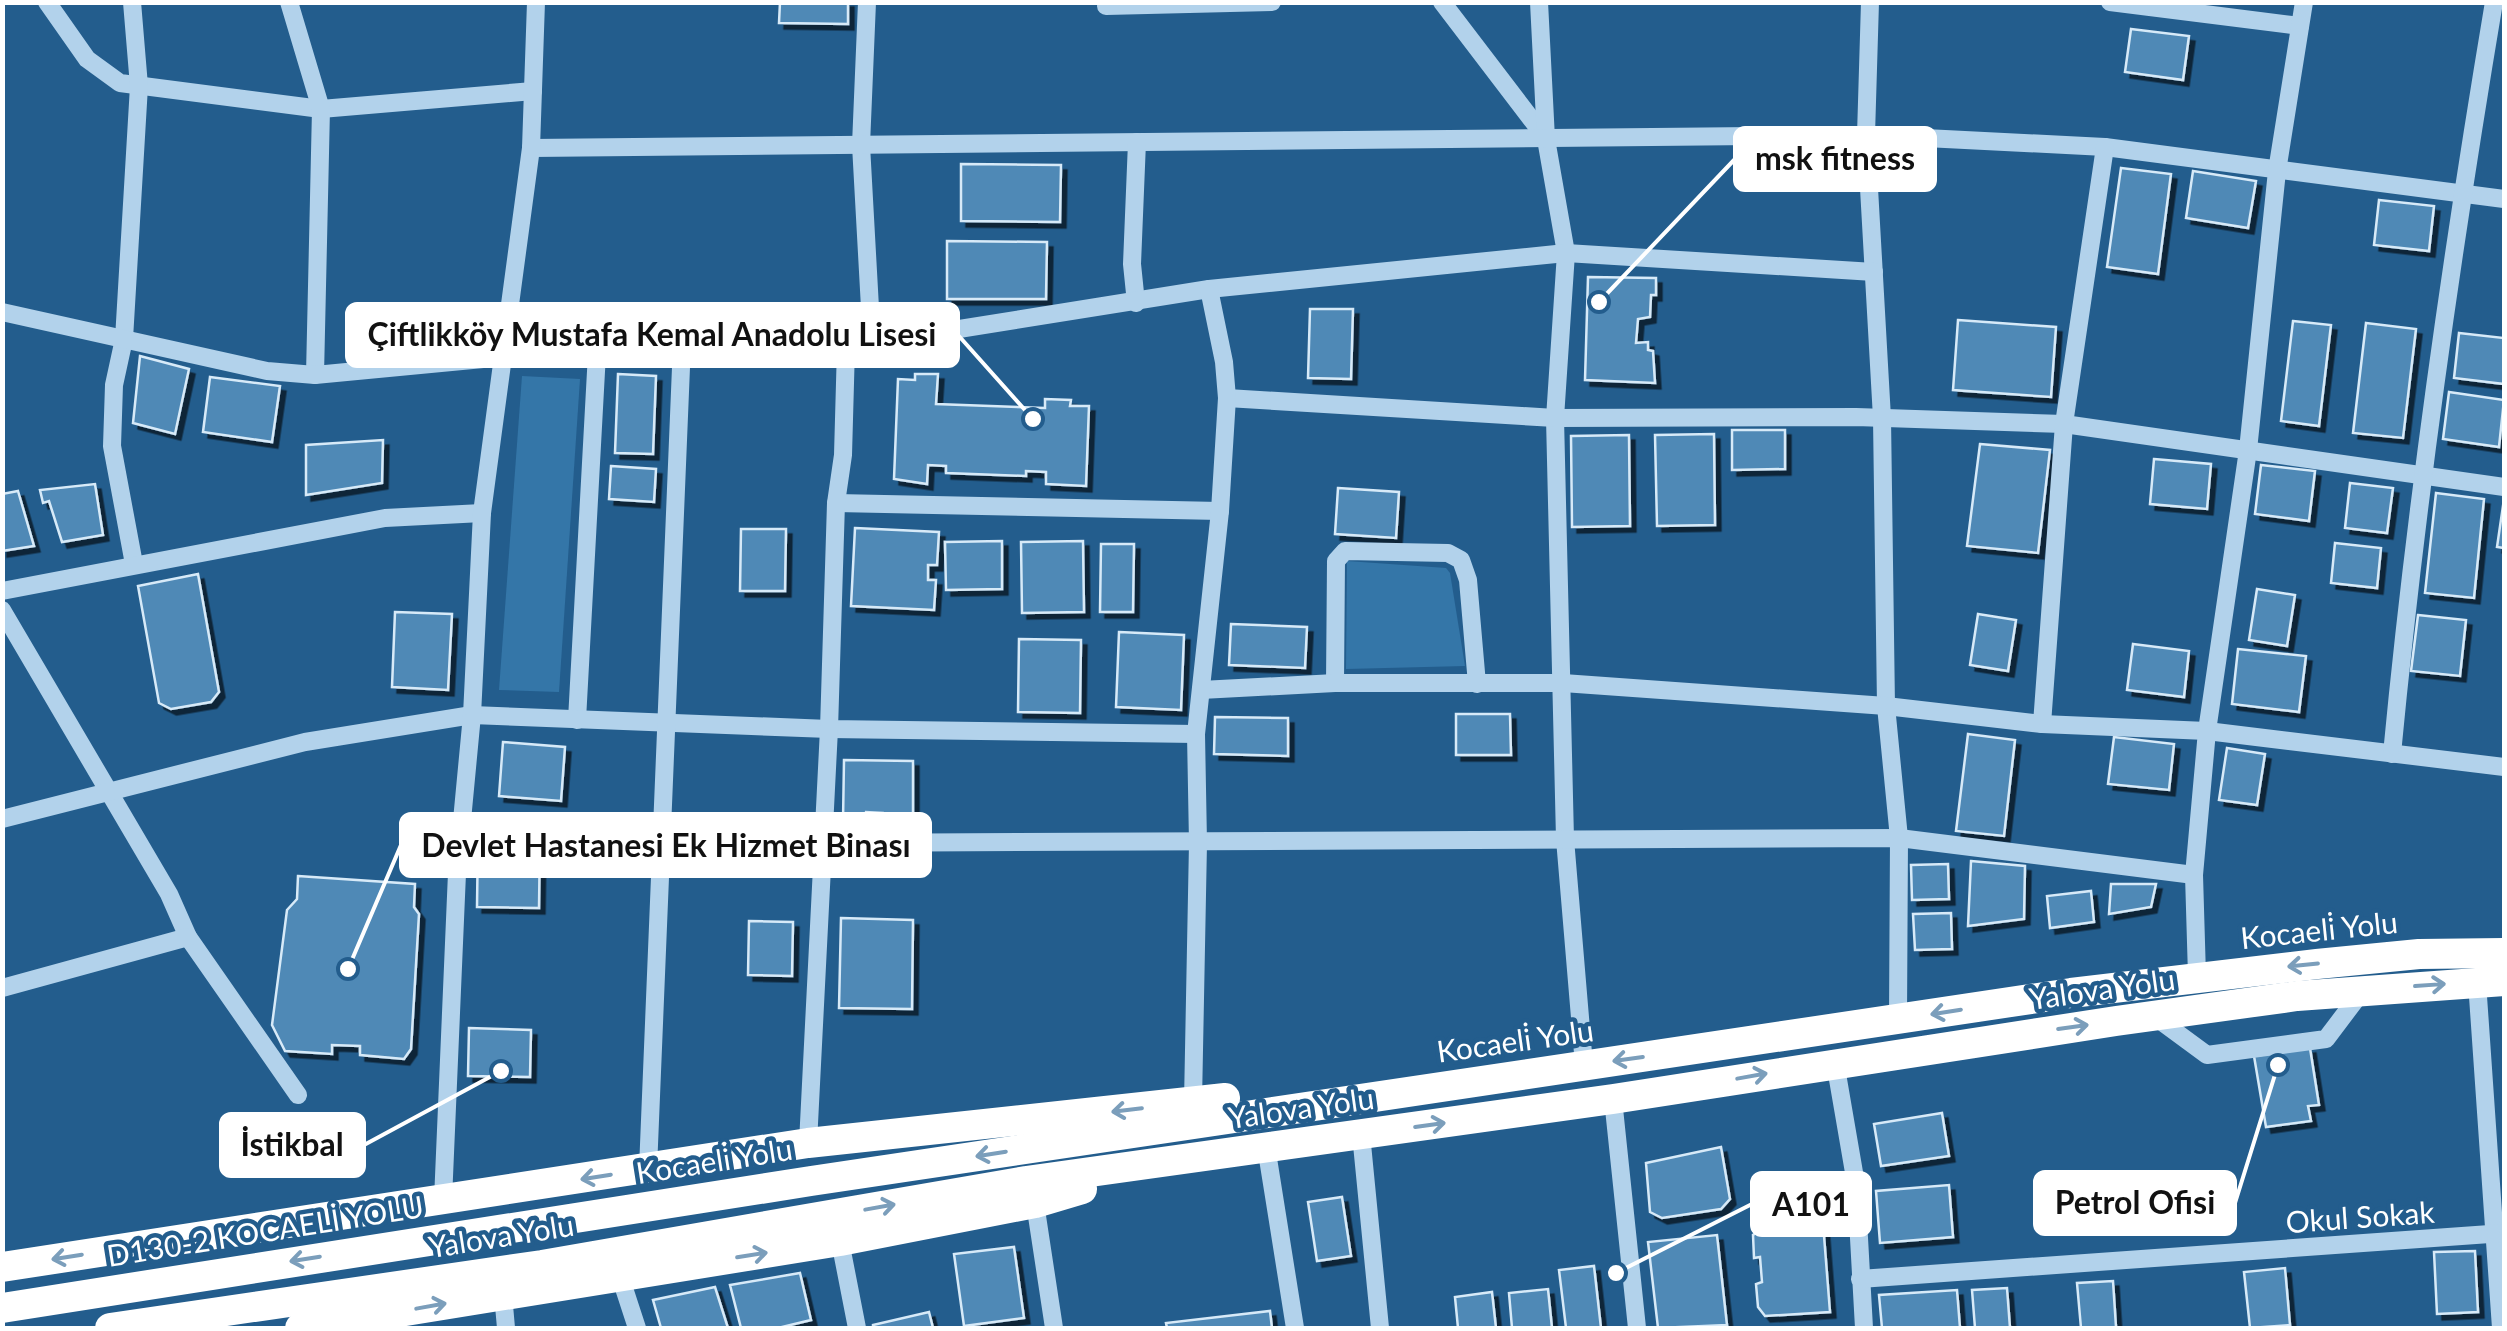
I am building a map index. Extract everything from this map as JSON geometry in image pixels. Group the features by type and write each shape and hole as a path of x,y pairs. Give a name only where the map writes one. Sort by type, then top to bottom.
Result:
{"highway":[{"name":"Kocaeli̇ Yolu","path":"540,1223 1398,1092 2197,976 2419,954 2504,952"},
{"name":"Yalova Yolu","path":"110,1328 542,1265 1026,1182 1613,1100 1834,1062 2363,990 2491,981"},
{"path":"2,1266 808,1144 1254,1095 1398,1092"},
{"path":"300,1328 840,1241 1035,1203 1161,1164"},
{"name":"D130-2 KOCAELİ YOLU","path":"2,1308 540,1223"}],"street":[{"path":"47,2 88,59 120,83 321,109 533,91"},
{"path":"132,2 140,86 124,340 114,385 112,446 134,564"},
{"path":"289,2 321,109 315,375"},
{"path":"443,1200 457,873 472,716 482,513 531,148 536,2"},
{"path":"868,2 861,145 872,344"},
{"path":"1106,6 1272,2"},
{"path":"1442,2 1546,138"},
{"path":"1539,2 1546,138 1566,252 1555,418 1565,839 1584,1065"},
{"path":"1870,2 1866,136 1882,418 1886,706 1899,838 1898,1019"},
{"path":"2110,2 2300,26"},
{"path":"2197,976 2194,875 2207,731 2248,450 2278,171 2304,2"},
{"path":"2392,754 2423,476 2462,194 2494,2"},
{"path":"531,148 1866,136 2106,147 2504,199"},
{"path":"1136,303 1132,264 1137,142"},
{"path":"2042,724 2064,424 2106,147"},
{"path":"2,312 268,372 315,375 504,357 597,353 682,342 846,348 1209,290 1566,252 1874,272"},
{"path":"1193,1102 1196,734 1220,511 1227,398 1209,290"},
{"path":"648,1169 682,342"},
{"path":"808,1144 846,348"},
{"path":"577,720 597,353"},
{"path":"1227,398 1555,418 1882,418 2064,424 2504,487"},
{"path":"836,503 1220,511"},
{"path":"2,591 385,518 482,513"},
{"path":"1335,682 1336,561 1345,551 1448,553 1461,560 1468,580 1477,684"},
{"path":"2,610 168,894 188,937 298,1095"},
{"path":"1202,690 1335,682 1562,683 1886,706 2042,724 2207,731 2504,767"},
{"path":"2,819 305,742 472,716 829,729 1196,734"},
{"path":"823,843 1899,838 2194,875"},
{"path":"2,988 188,937"},
{"path":"2491,981 2501,1328"},
{"path":"2153,1016 2207,1055 2326,1040 2363,990"},
{"path":"1834,1062 1856,1184 1864,1328"},
{"path":"1613,1100 1637,1328"},
{"path":"1361,1134 1380,1328"},
{"path":"1266,1146 1294,1328"},
{"path":"1035,1203 1054,1328"},
{"name":"Okul Sokak","path":"1860,1279 2500,1233"},
{"path":"840,1241 857,1328"},
{"path":"620,1276 637,1328"},
{"path":"503,1294 506,1328"}],"shaded area":[{"path":"522,376 580,379 559,692 499,690"},
{"path":"1347,561 1446,568 1465,666 1346,669"}],"building":[{"path":"780,2 848,2 848,24 779,23"},
{"path":"2131,29 2189,36 2183,80 2125,72"},
{"path":"961,164 1061,165 1060,222 961,221"},
{"path":"2121,168 2171,174 2158,274 2107,267"},
{"path":"2193,171 2256,181 2248,228 2186,218"},
{"path":"2379,200 2434,206 2429,251 2374,245"},
{"path":"947,241 1047,242 1046,299 947,299"},
{"path":"1588,277 1656,278 1650,317 1638,319 1636,343 1648,342 1648,350 1653,351 1655,383 1585,380"},
{"path":"1310,309 1353,309 1351,379 1308,378"},
{"path":"1958,320 2056,327 2051,397 1953,390"},
{"path":"2293,321 2331,325 2319,426 2281,421"},
{"path":"2366,323 2416,329 2403,438 2353,433"},
{"path":"2459,333 2504,338 2504,384 2454,378"},
{"path":"140,356 189,369 175,434 133,423"},
{"path":"618,374 656,376 653,454 615,453"},
{"path":"915,374 938,374 936,404 1045,408 1045,399 1071,400 1070,406 1089,406 1086,486 1046,484 1046,472 1026,471 1026,476 946,473 946,466 928,465 927,484 894,479 898,379 915,380"},
{"path":"210,377 280,386 272,442 203,432"},
{"path":"2449,392 2504,400 2499,447 2443,439"},
{"path":"1732,430 1785,430 1785,469 1732,470"},
{"path":"1714,434 1715,525 1657,526 1655,435"},
{"path":"1629,435 1630,526 1572,527 1571,436"},
{"path":"383,440 382,483 306,495 306,445"},
{"path":"1980,444 2050,450 2038,553 1967,546"},
{"path":"2154,459 2211,464 2207,509 2150,504"},
{"path":"2261,465 2315,471 2309,521 2255,514"},
{"path":"611,466 656,469 654,502 609,499"},
{"path":"2350,483 2393,488 2387,533 2345,528"},
{"path":"95,484 103,535 62,542 49,501 43,503 40,490"},
{"path":"1338,488 1399,492 1396,538 1335,534"},
{"path":"18,491 34,546 2,551 2,494"},
{"path":"2436,493 2484,499 2474,598 2425,593"},
{"path":"2504,499 2504,548 2497,547"},
{"path":"855,528 939,532 937,565 928,565 928,580 936,580 934,610 851,606"},
{"path":"741,529 786,529 785,591 740,591"},
{"path":"1002,541 1002,589 946,590 945,542"},
{"path":"1083,541 1084,612 1022,613 1021,542"},
{"path":"2335,543 2381,548 2377,588 2331,583"},
{"path":"1101,544 1134,544 1133,612 1100,612"},
{"path":"198,574 219,692 211,702 171,709 159,703 138,586"},
{"path":"2257,589 2295,595 2287,646 2249,640"},
{"path":"395,612 452,614 448,690 392,687"},
{"path":"1978,614 2016,620 2008,671 1970,665"},
{"path":"2418,615 2466,620 2460,676 2411,671"},
{"path":"1231,624 1307,627 1305,668 1229,665"},
{"path":"1119,632 1184,635 1181,710 1116,707"},
{"path":"1019,639 1081,640 1080,713 1018,712"},
{"path":"2133,644 2189,651 2184,697 2127,690"},
{"path":"2238,649 2306,656 2299,712 2232,704"},
{"path":"1456,714 1510,714 1511,755 1456,755"},
{"path":"1215,717 1288,718 1288,756 1214,754"},
{"path":"1968,734 2015,740 2004,836 1956,831"},
{"path":"2114,737 2174,744 2169,790 2108,784"},
{"path":"503,742 565,747 561,801 499,796"},
{"path":"2227,748 2265,754 2257,805 2219,800"},
{"path":"844,760 913,761 913,822 886,821 883,813 866,812 863,821 843,821"},
{"path":"478,834 540,835 539,908 477,907"},
{"path":"1971,861 2025,866 2024,919 1968,926"},
{"path":"1948,864 1949,899 1912,900 1911,865"},
{"path":"298,876 415,884 414,907 419,914 411,1049 404,1059 360,1055 360,1046 332,1045 332,1054 285,1051 272,1025 287,910 297,899"},
{"path":"2111,884 2156,884 2151,907 2109,914"},
{"path":"2091,891 2094,922 2050,928 2047,896"},
{"path":"1951,913 1952,949 1915,950 1913,914"},
{"path":"841,918 913,920 912,1009 839,1008"},
{"path":"749,921 793,922 792,976 748,975"},
{"path":"469,1028 531,1030 530,1077 468,1076"},
{"path":"2310,1048 2319,1105 2308,1106 2311,1121 2266,1127 2254,1056"},
{"path":"1942,1113 1949,1156 1881,1166 1874,1124"},
{"path":"1721,1147 1730,1199 1721,1209 1662,1218 1650,1212 1646,1163"},
{"path":"1949,1185 1953,1237 1880,1243 1876,1191"},
{"path":"1342,1197 1351,1256 1317,1261 1308,1202"},
{"path":"1823,1223 1830,1312 1765,1316 1758,1307 1756,1284 1762,1282 1760,1257 1754,1258 1753,1235 1762,1229"},
{"path":"1717,1235 1727,1325 1658,1328 1648,1242"},
{"path":"1014,1247 1024,1318 964,1326 954,1254"},
{"path":"2475,1251 2478,1312 2437,1314 2434,1252"},
{"path":"1594,1266 1601,1328 1566,1328 1559,1270"},
{"path":"2285,1268 2290,1325 2250,1328 2244,1272"},
{"path":"800,1273 811,1320 778,1328 741,1328 730,1285"},
{"path":"2113,1281 2116,1327 2081,1328 2077,1283"},
{"path":"715,1287 728,1328 661,1328 653,1300"},
{"path":"2007,1288 2010,1328 1975,1328 1972,1290"},
{"path":"1548,1289 1552,1328 1512,1328 1509,1293"},
{"path":"1957,1290 1960,1328 1882,1328 1879,1295"},
{"path":"1492,1292 1496,1328 1458,1328 1455,1297"},
{"path":"1270,1311 1272,1328 1167,1328 1166,1323"},
{"path":"929,1312 933,1328 873,1328 873,1325"}],"place":[{"name":"msk fitness","path":"1599,302"},
{"name":"Çiftlikköy Mustafa Kemal Anadolu Lisesi","path":"1033,419"},
{"name":"Devlet Hastanesi Ek Hizmet Binası","path":"348,969"},
{"name":"Petrol Ofisi","path":"2278,1065"},
{"name":"İstikbal","path":"501,1071"},
{"name":"A101","path":"1616,1273"}]}
